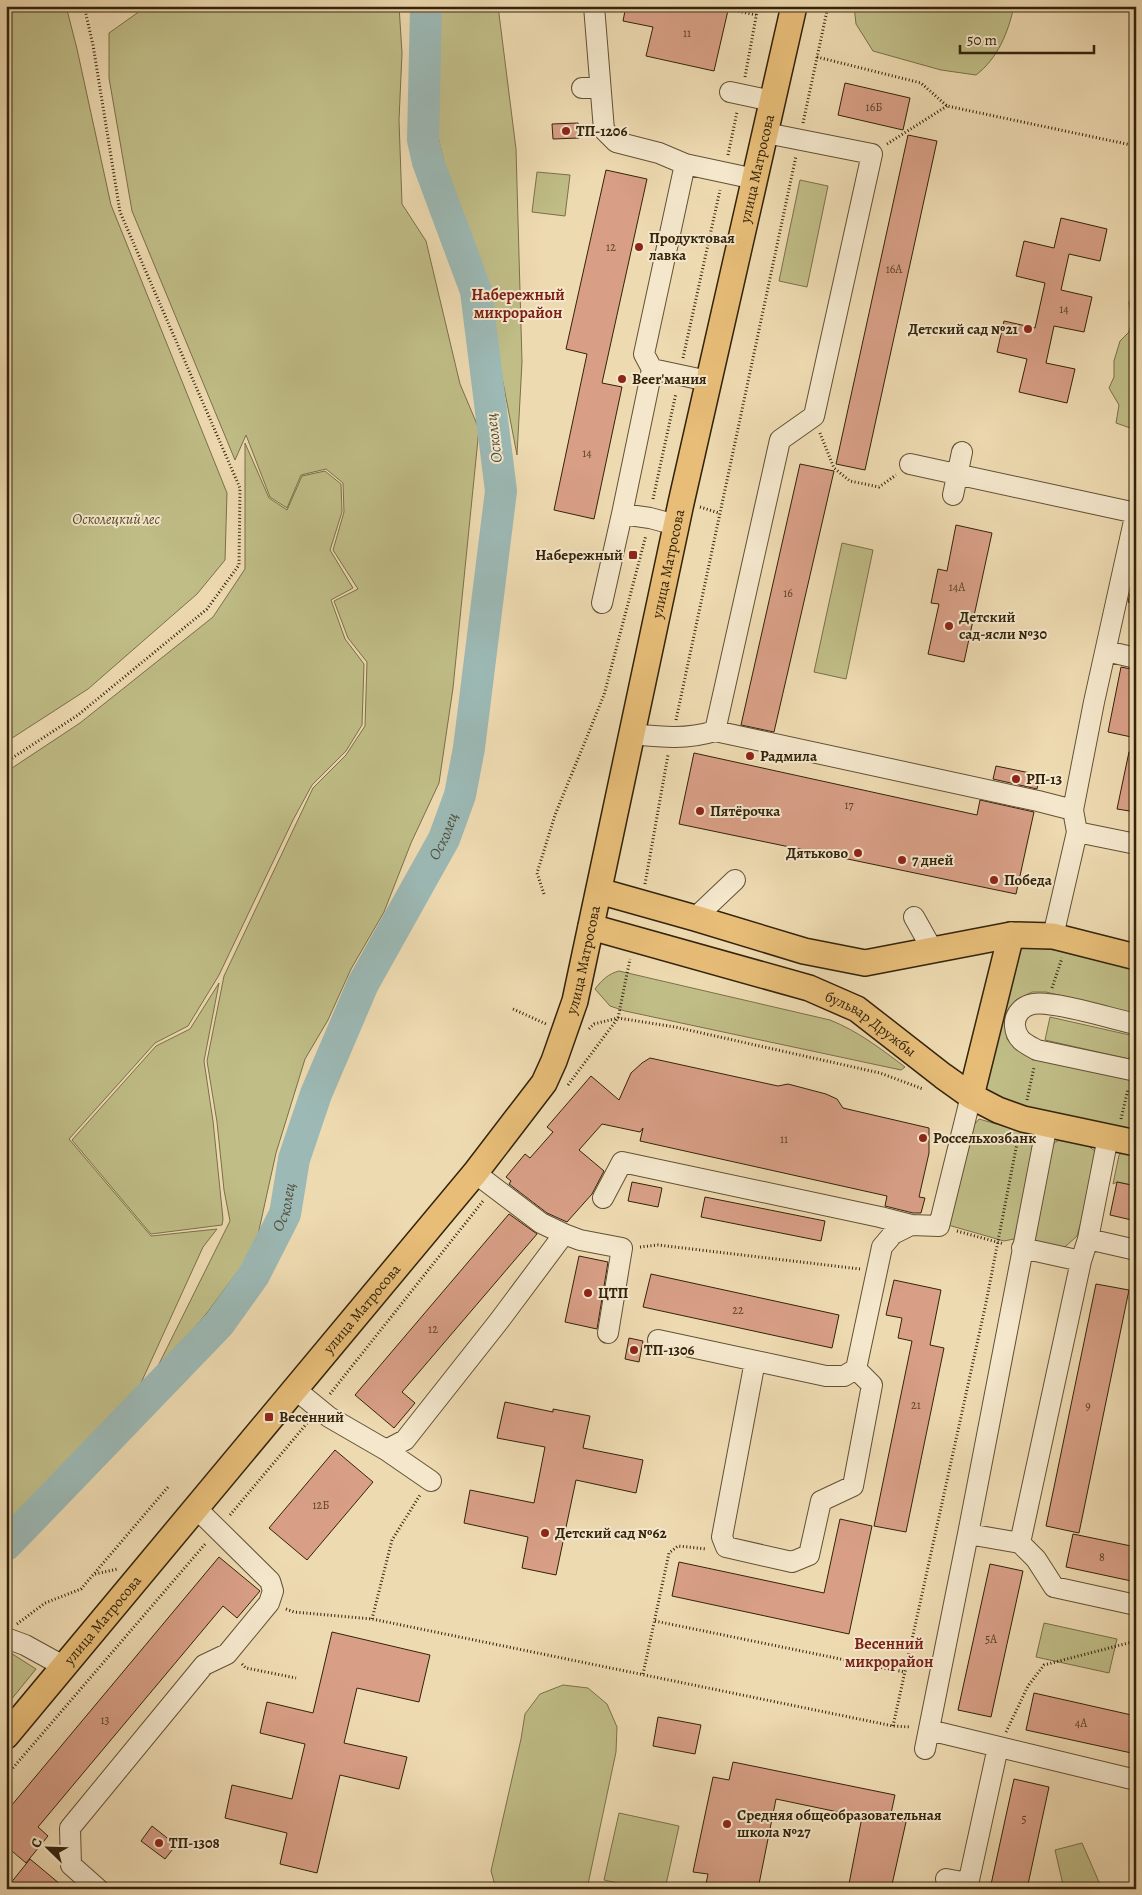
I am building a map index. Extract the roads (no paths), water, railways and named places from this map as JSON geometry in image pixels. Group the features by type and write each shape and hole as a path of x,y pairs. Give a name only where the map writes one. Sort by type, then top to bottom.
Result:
{"main road":[{"name":"улица Матросова","path":"6,1736 475,1173 544,1082 554,1061 575,1001 676,525 794,6"},
{"path":"599,891 804,951 865,963 1011,935 1061,938 1136,957"},
{"name":"бульвар Дружбы","path":"591,927 809,988 857,1009 943,1076 971,1096 998,1110 1023,1119 1120,1140"},
{"path":"971,1096 1011,935"}],"street":[{"path":"594,6 591,88 604,130 616,142 659,154 684,164 755,179"},
{"path":"730,92 772,101"},
{"path":"715,731 780,440 814,416 872,154 799,138 766,133"},
{"path":"602,603 652,369 644,354 684,164"},
{"path":"652,369 708,381"},
{"path":"953,495 962,452"},
{"path":"910,464 1136,512 1073,810 1076,832 1061,938"},
{"path":"622,514 650,518 676,525"},
{"path":"1106,652 1136,658"},
{"path":"632,734 671,738 697,736 715,731 1073,810"},
{"path":"1076,832 1136,844"},
{"path":"695,918 735,880"},
{"path":"914,917 932,949"},
{"path":"1134,1071 1037,1050 1024,1043 1016,1033 1014,1020 1022,1009 1032,1004 1047,1003 1136,1024"},
{"path":"603,1198 622,1162 880,1216 911,1225 939,1226 971,1096"},
{"path":"1047,1124 927,1739 998,1747 1136,1780"},
{"path":"1020,1543 1081,1261 1120,1140"},
{"path":"475,1173 541,1223 580,1240 622,1248 608,1333"},
{"path":"658,1340 826,1376 844,1376 856,1369 882,1247 893,1234 911,1225"},
{"path":"386,1450 405,1440 499,1321 564,1234"},
{"path":"1088,1239 1136,1250"},
{"path":"1022,1248 1081,1261"},
{"path":"755,1361 722,1536 726,1547 792,1562 809,1555 821,1501 853,1486 872,1385 856,1369"},
{"path":"296,1390 329,1417 386,1450 428,1479"},
{"path":"98,1889 70,1865 70,1828 204,1666 227,1654 269,1603 273,1591 270,1581 197,1509"},
{"path":"968,1534 1020,1543 1036,1559 1054,1587 1136,1605"},
{"path":"15,1636 65,1667"},
{"path":"946,1879 968,1886 998,1747"}],"waterway":[{"name":"Осколец","path":"6,1545 219,1324 254,1275 285,1214 294,1159 316,1094 363,984 444,839 460,795 469,748 501,491 476,291 428,162 423,140 426,6"}],"place":[{"name":"ТП-1206","path":"566,131"},
{"name":"Продуктовая лавка","path":"639,247"},
{"name":"Детский сад №21","path":"1028,329"},
{"name":"Beer'мания","path":"622,379"},
{"name":"Набережный","path":"633,555"},
{"name":"Детский сад-ясли №30","path":"949,626"},
{"name":"Радмила","path":"750,756"},
{"name":"РП-13","path":"1016,779"},
{"name":"Пятёрочка","path":"700,811"},
{"name":"Дятьково","path":"858,853"},
{"name":"7 дней","path":"902,860"},
{"name":"Победа","path":"994,880"},
{"name":"Россельхозбанк","path":"923,1138"},
{"name":"ЦТП","path":"588,1293"},
{"name":"ТП-1306","path":"634,1350"},
{"name":"Весенний","path":"269,1417"},
{"name":"Детский сад №62","path":"545,1533"},
{"name":"Средняя общеобразовательная школа №27","path":"727,1824"},
{"name":"ТП-1308","path":"159,1843"}],"district":[{"name":"Набережный микрорайон","path":"518,304"},
{"name":"Весенний микрорайон","path":"889,1653"}],"park label":[{"name":"Осколецкий лес","path":"116,519"}]}
